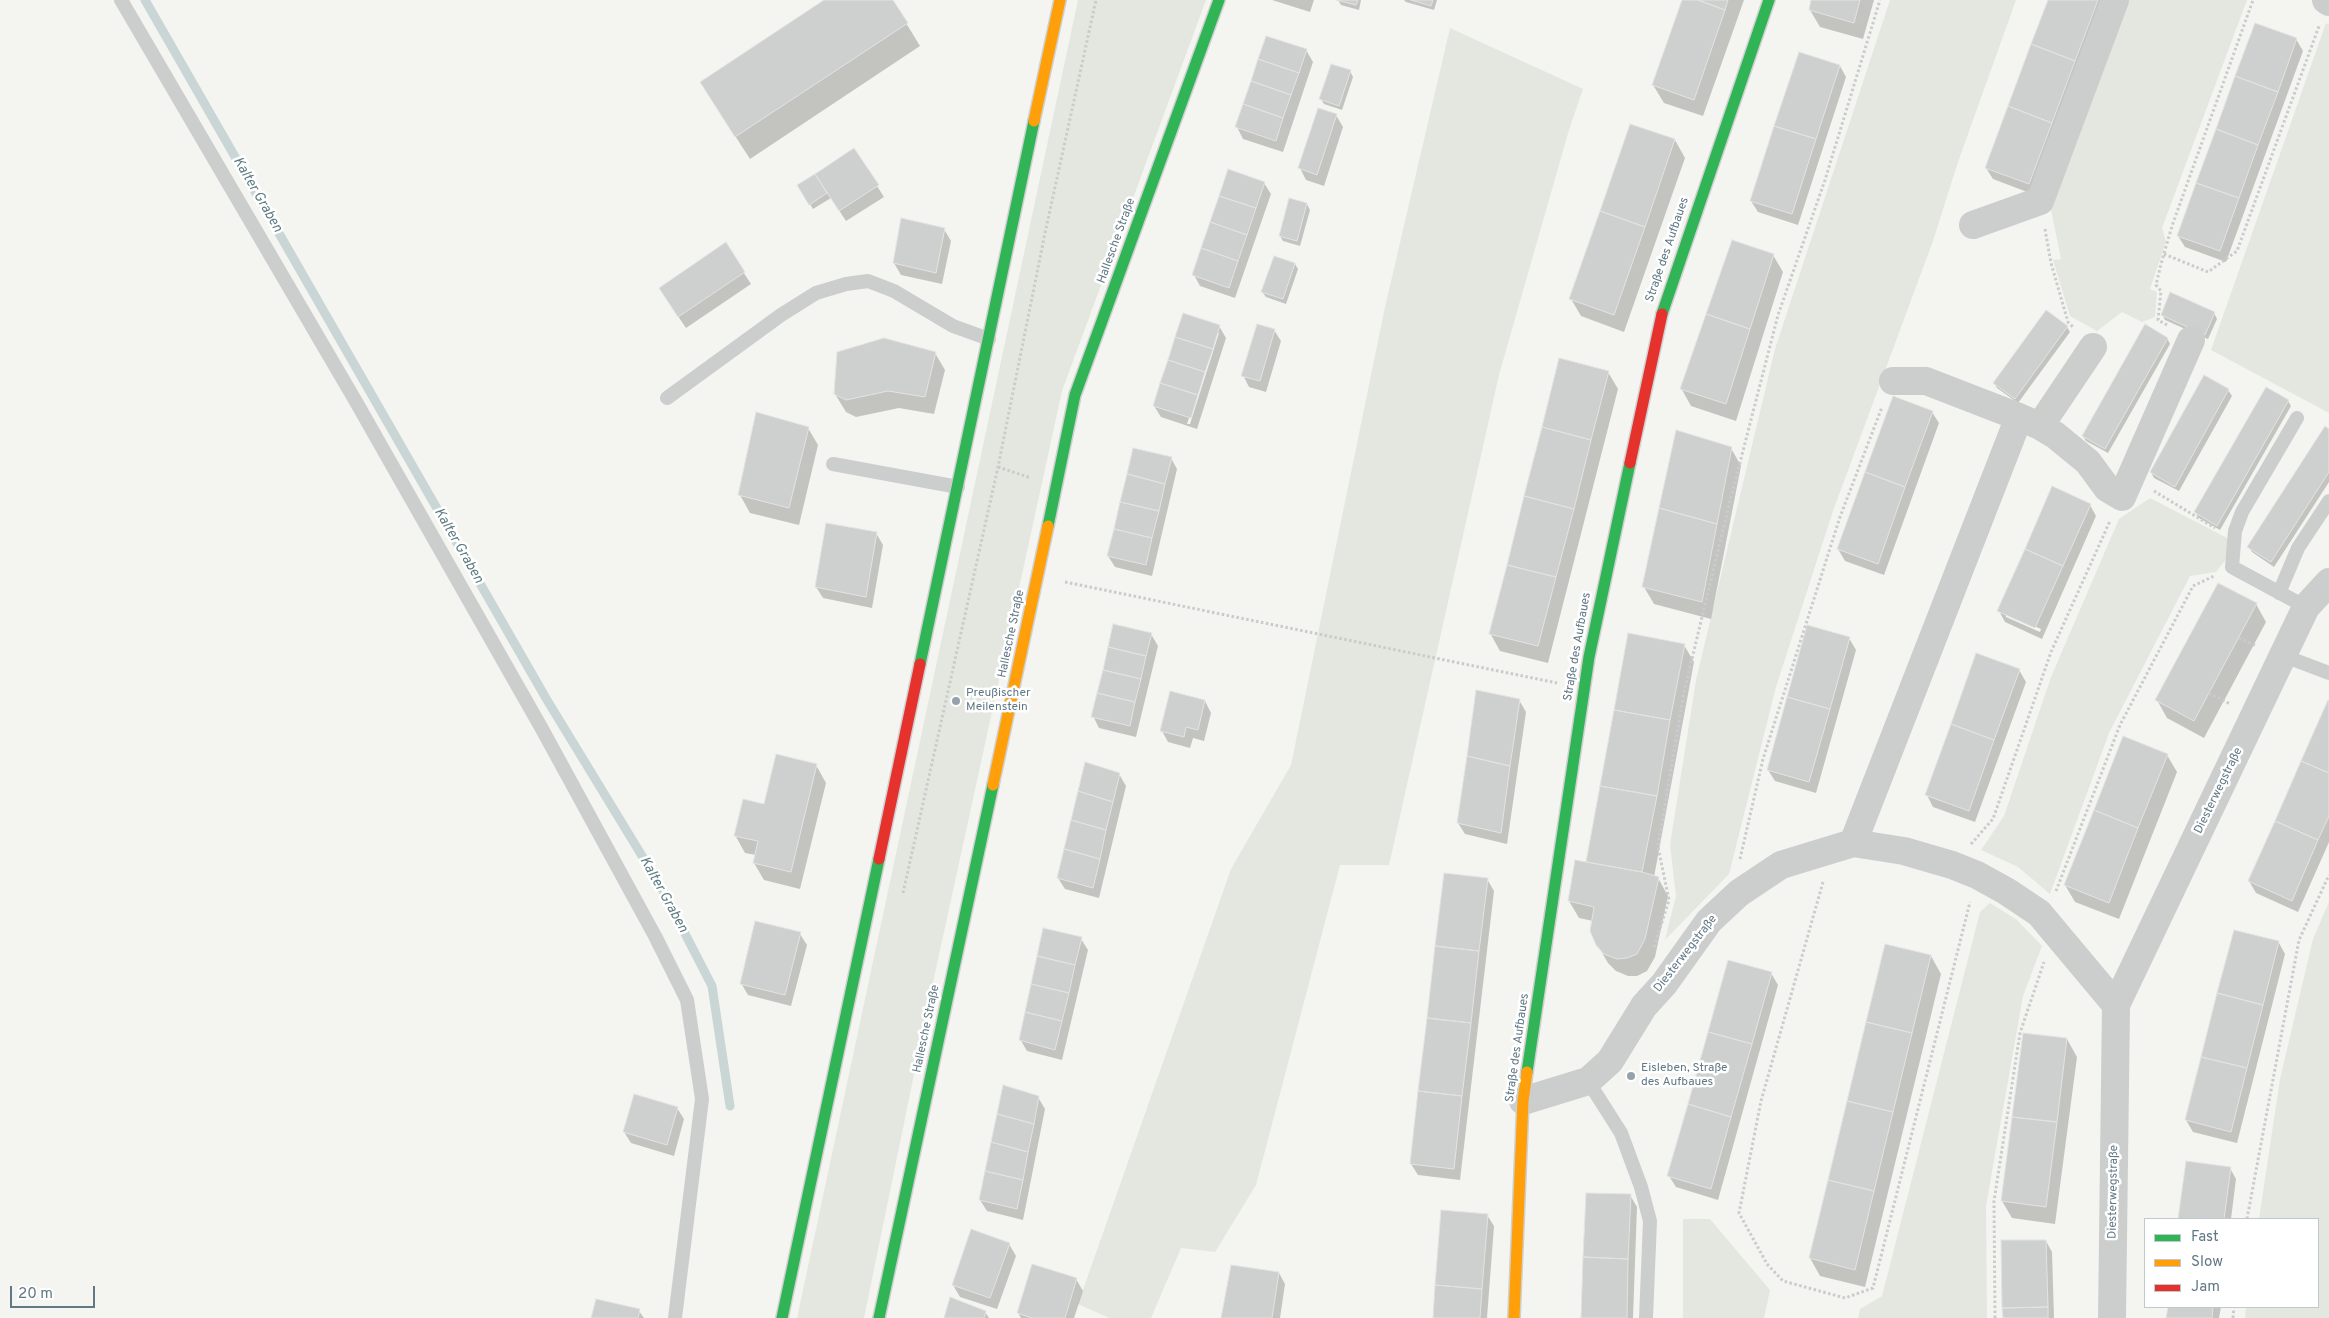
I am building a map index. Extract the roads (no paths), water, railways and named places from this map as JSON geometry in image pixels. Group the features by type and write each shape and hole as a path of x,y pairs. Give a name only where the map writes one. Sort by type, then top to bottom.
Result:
{"street":[{"path":"782,1318 1060,0"},
{"name":"Hallesche Straße","path":"879,1318 1038,577 1075,395 1219,0"},
{"name":"Straße des Aufbaues","path":"1514,1318 1523,1101 1589,657 1664,304 1769,0"},
{"path":"1973,225 2040,201 2115,0"},
{"path":"1893,381 1926,381 2029,422 2055,435 2088,462 2107,488 2127,488 2191,340"},
{"path":"1843,845 2029,422 2093,347"},
{"name":"Diesterwegstraße","path":"2112,1318 2116,1005 2306,607 2329,582"},
{"name":"Diesterwegstraße","path":"1523,1101 1588,1081 1610,1061 1644,1006 1664,984 1709,921 1739,893 1780,865 1843,845 1904,852 1952,865 1977,875 2040,913 2116,1005"}],"lane":[{"path":"121,0 360,409 542,729 655,936 687,1000 702,1099 675,1318"},
{"path":"668,398 781,315 816,293 846,284 868,281 894,291 953,326 989,339"},
{"path":"2298,418 2242,512 2235,531 2232,568 2306,607"},
{"path":"833,464 958,487"},
{"path":"2279,593 2298,548 2329,501"},
{"path":"2284,656 2329,673"},
{"path":"1588,1081 1621,1133 1641,1187 1650,1221 1646,1318"}],"waterway":[{"name":"Kalter Graben","path":"145,0 547,700 661,887 712,986 730,1106"}],"place":[{"name":"Preußischer Meilenstein","path":"956,701"},
{"name":"Eisleben, Straße des Aufbaues","path":"1631,1076"}]}
